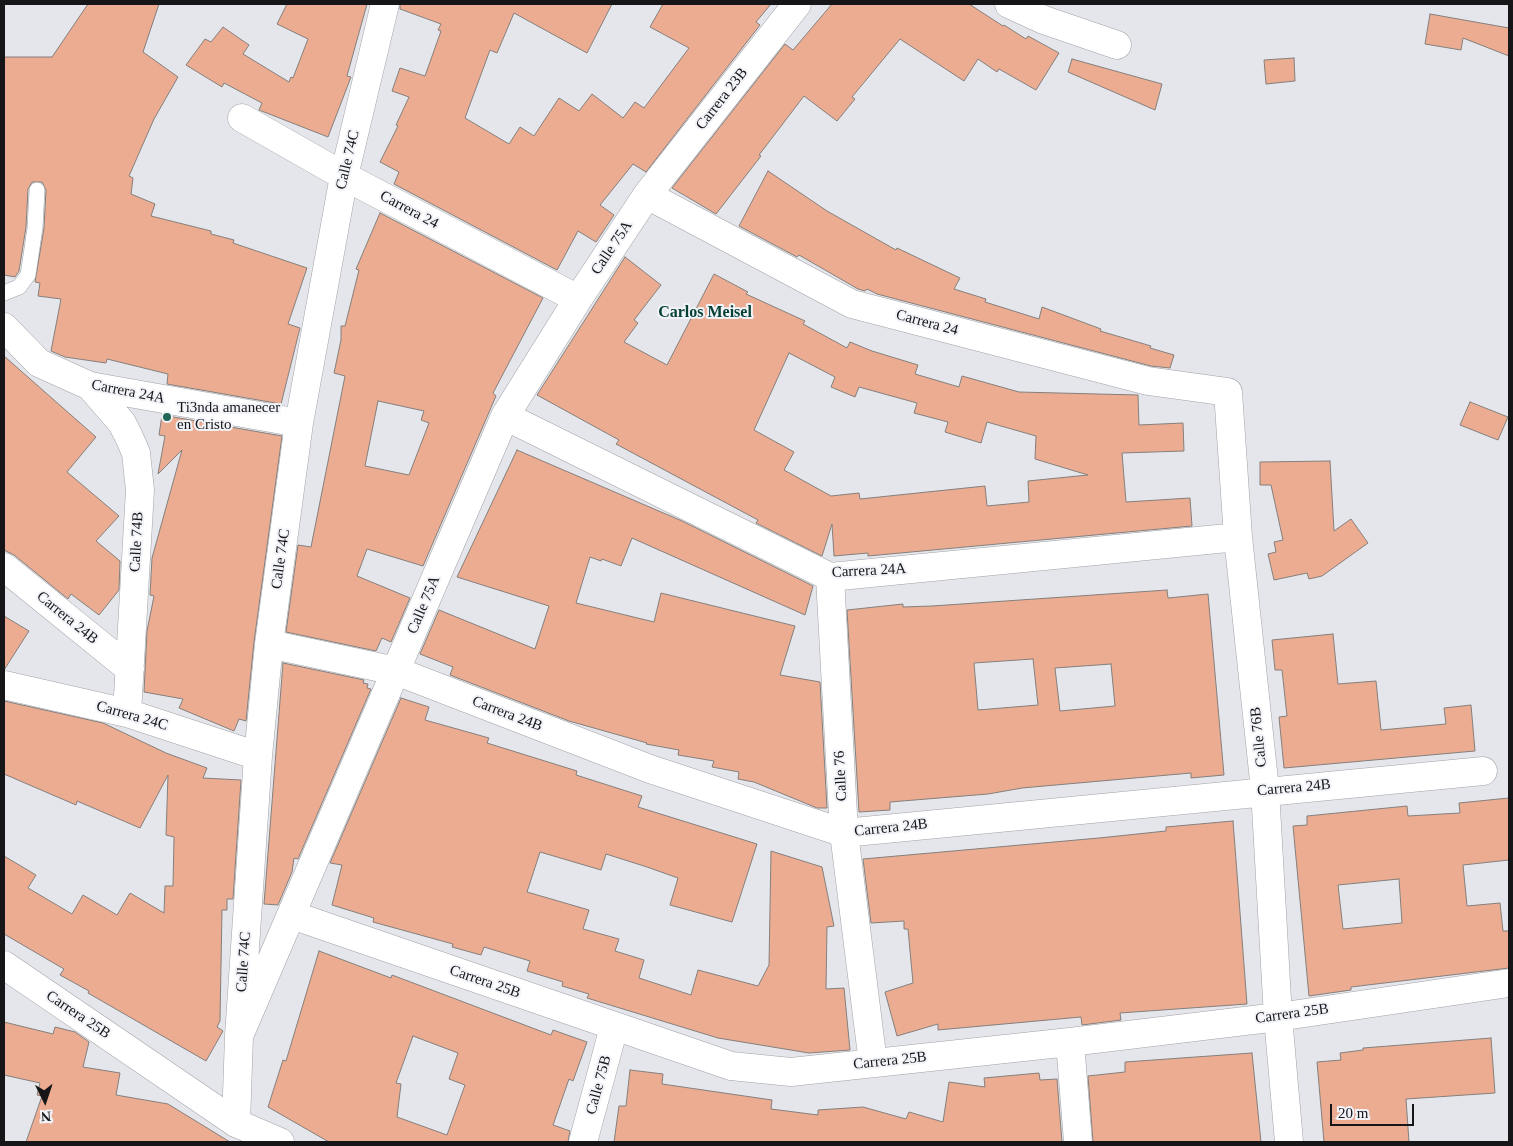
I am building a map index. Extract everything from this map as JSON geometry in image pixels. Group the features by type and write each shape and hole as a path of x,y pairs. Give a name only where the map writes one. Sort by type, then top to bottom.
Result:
{"street":[{"name":"Calle 74C","path":"236,1123 239,1036 258,756 269,644 299,423 344,176 385,4"},
{"name":"Carrera 23B","path":"647,195 797,4"},
{"path":"1009,4 1044,20 1117,45"},
{"name":"Carrera 24","path":"242,118 344,176 578,299"},
{"name":"Carrera 24","path":"647,195 852,304 1148,381 1228,392"},
{"name":"Calle 75A","path":"239,1036 505,416 578,299 647,195"},
{"name":"Carrera 24A","path":"4,327 39,363 90,386 299,423"},
{"name":"Calle 74B","path":"90,386 122,423 136,454 140,490 127,713"},
{"name":"Calle 76B","path":"1228,392 1238,537 1265,790 1278,1017 1289,1142"},
{"name":"Carrera 24A","path":"505,416 830,577 1238,537"},
{"name":"Carrera 24B","path":"4,567 130,669"},
{"name":"Calle 76","path":"830,577 844,833 873,1063"},
{"name":"Carrera 24B","path":"269,644 396,671 650,769 844,833 1265,790 1483,771"},
{"name":"Carrera 24C","path":"4,685 127,713 258,756"},
{"name":"Carrera 25B","path":"292,915 731,1066 791,1072 1278,1017 1509,984"},
{"name":"Carrera 25B","path":"4,965 236,1123 280,1142"},
{"name":"Calle 75B","path":"583,1142 614,1027"},
{"path":"1070,1042 1078,1142"}],"lane":[{"path":"4,293 19,287 28,275 35,228 37,190"}],"building":[{"path":"88,4 159,4 143,52 178,77 154,119 129,176 133,178 131,194 155,204 151,216 211,231 211,234 234,240 233,243 307,268 288,324 300,328 281,404 167,384 168,374 107,359 106,363 65,357 51,351 61,299 38,296 40,283 35,282 44,228 46,190 42,182 32,182 28,189 26,227 19,271 15,277 4,275 4,57 52,57"},
{"path":"287,4 367,4 347,76 351,77 328,137 259,110 262,103 224,83 222,87 186,65 205,39 211,42 223,27 249,45 243,54 289,82 291,77 293,78 308,39 277,24"},
{"path":"400,4 612,4 587,53 514,13 497,53 490,50 465,118 509,144 520,127 534,136 559,98 579,111 592,94 623,118 635,102 644,108 689,48 650,27 663,4 771,4 756,22 760,25 646,172 633,164 600,205 614,215 596,242 578,231 557,270 394,184 399,172 380,162 398,126 396,125 409,97 392,91 400,68 425,76 441,31 438,30 441,24 400,9"},
{"path":"832,4 969,4 1026,39 1028,36 1059,53 1036,90 999,69 997,72 978,59 964,81 900,39 852,97 855,99 837,121 804,96 716,214 672,188 785,44 793,50"},
{"path":"1430,14 1509,28 1509,56 1463,38 1461,50 1425,44"},
{"path":"1294,58 1295,81 1266,84 1264,60"},
{"path":"1072,59 1162,84 1155,110 1068,72"},
{"path":"768,171 827,211 896,250 897,248 960,278 954,289 986,299 985,302 1039,319 1042,307 1101,329 1100,331 1151,346 1150,348 1174,355 1170,368 1151,366 877,294 867,289 865,291 858,289 799,255 797,257 739,226"},
{"path":"380,213 543,298 493,393 496,396 423,566 367,549 357,576 410,598 391,642 382,638 376,651 286,632 298,545 311,547 345,376 334,373 341,340 341,326 345,326 359,270 356,269","holes":["378,401 424,411 421,420 429,423 409,475 365,466"]},
{"path":"625,257 661,285 634,320 638,323 624,342 667,365 714,274 748,292 746,294 805,321 803,324 847,348 850,342 918,365 915,374 959,387 962,376 1019,392 1138,395 1139,425 1183,423 1184,451 1122,453 1126,502 1190,498 1192,526 868,556 868,553 834,556 832,524 822,556 756,523 758,520 616,444 619,440 537,395","holes":["789,353 835,377 831,387 855,397 859,387 917,403 914,413 948,422 945,432 981,443 987,422 1036,436 1035,459 1088,475 1028,481 1029,502 987,506 985,486 860,499 859,493 831,496 784,470 794,452 754,430"]},
{"path":"4,356 96,437 67,472 119,516 96,541 120,561 119,590 99,615 71,594 68,599 14,555 4,550"},
{"path":"1470,402 1508,417 1498,440 1460,425"},
{"path":"162,415 282,436 254,642 246,721 239,719 234,731 179,708 183,699 144,692 147,631 154,596 150,595 152,558 182,450 158,474 165,436 159,435"},
{"path":"517,450 682,521 813,586 805,615 632,538 621,566 590,557 576,603 654,622 661,593 795,626 780,675 820,682 827,808 817,808 754,782 738,779 739,772 712,767 714,761 678,755 679,750 646,744 569,721 450,675 453,667 420,654 439,610 535,649 549,606 457,577"},
{"path":"1330,461 1334,531 1351,519 1368,543 1322,576 1309,579 1307,573 1274,580 1268,554 1276,552 1274,542 1283,540 1271,485 1260,485 1260,462"},
{"path":"1167,590 1168,598 1208,594 1224,775 1191,778 1191,773 1022,788 988,794 890,802 890,810 859,812 847,610 903,604 903,607","holes":["1033,659 1038,705 978,710 974,663","1111,664 1115,706 1060,711 1055,668"]},
{"path":"4,616 29,631 4,670"},
{"path":"1333,634 1338,684 1376,681 1381,730 1446,724 1444,708 1471,705 1475,751 1284,768 1279,717 1287,716 1282,670 1275,670 1272,640"},
{"path":"283,663 364,680 363,683 368,684 367,688 371,689 298,859 294,858 292,872 278,905 264,904"},
{"path":"401,698 429,707 425,720 489,738 487,743 577,771 576,775 642,796 638,807 757,844 732,922 670,905 678,878 606,854 601,870 540,852 527,892 589,910 583,929 619,939 615,951 644,960 639,978 691,995 698,970 758,986 769,965 771,851 822,867 834,926 827,927 826,989 844,988 850,1050 809,1053 718,1038 587,998 589,994 562,986 563,982 527,971 530,961 484,947 481,955 452,947 453,944 373,922 374,918 332,905 342,865 330,863"},
{"path":"4,701 103,723 166,753 207,768 203,778 241,780 233,899 227,899 227,910 222,910 220,1021 217,1027 223,1031 206,1061 88,993 89,991 60,975 64,969 4,934 4,856 36,875 28,888 72,914 83,895 117,915 130,893 164,913 165,886 173,886 174,837 166,835 168,775 140,828 77,801 76,805 4,774"},
{"path":"1509,798 1509,860 1463,865 1467,906 1500,903 1503,931 1509,931 1509,968 1351,987 1351,990 1309,996 1293,826 1307,825 1307,816 1407,806 1408,816 1460,813 1459,803","holes":["1399,879 1402,923 1343,929 1338,885"]},
{"path":"1233,821 1247,1004 1120,1013 1121,1020 1082,1025 1081,1017 938,1030 938,1024 897,1036 885,992 913,983 908,929 904,929 904,921 871,923 863,859 1099,838 1166,831 1166,827"},
{"path":"319,951 391,978 392,975 551,1035 553,1030 587,1042 573,1081 569,1079 553,1125 570,1131 568,1142 329,1142 268,1107 283,1060 286,1061","holes":["413,1036 458,1053 449,1079 465,1085 447,1135 397,1117 401,1084 396,1083"]},
{"path":"4,1022 53,1034 55,1027 75,1032 89,1042 83,1067 120,1073 116,1095 168,1104 230,1142 26,1142 42,1096 37,1095 40,1083 4,1075"},
{"path":"1491,1038 1495,1093 1406,1099 1409,1142 1324,1142 1317,1062 1341,1060 1340,1053 1363,1050 1363,1048"},
{"path":"1252,1053 1261,1142 1093,1142 1088,1076 1125,1072 1125,1062"},
{"path":"630,1070 663,1074 662,1084 772,1100 771,1109 818,1115 818,1110 863,1107 906,1119 909,1112 943,1122 949,1082 985,1087 984,1078 1039,1073 1040,1080 1057,1079 1062,1142 614,1142 619,1106 626,1106"}],"place":[{"name":"Ti3nda amanecer en Cristo","path":"167,417"}],"district":[{"name":"Carlos Meisel","path":"705,313"}]}
